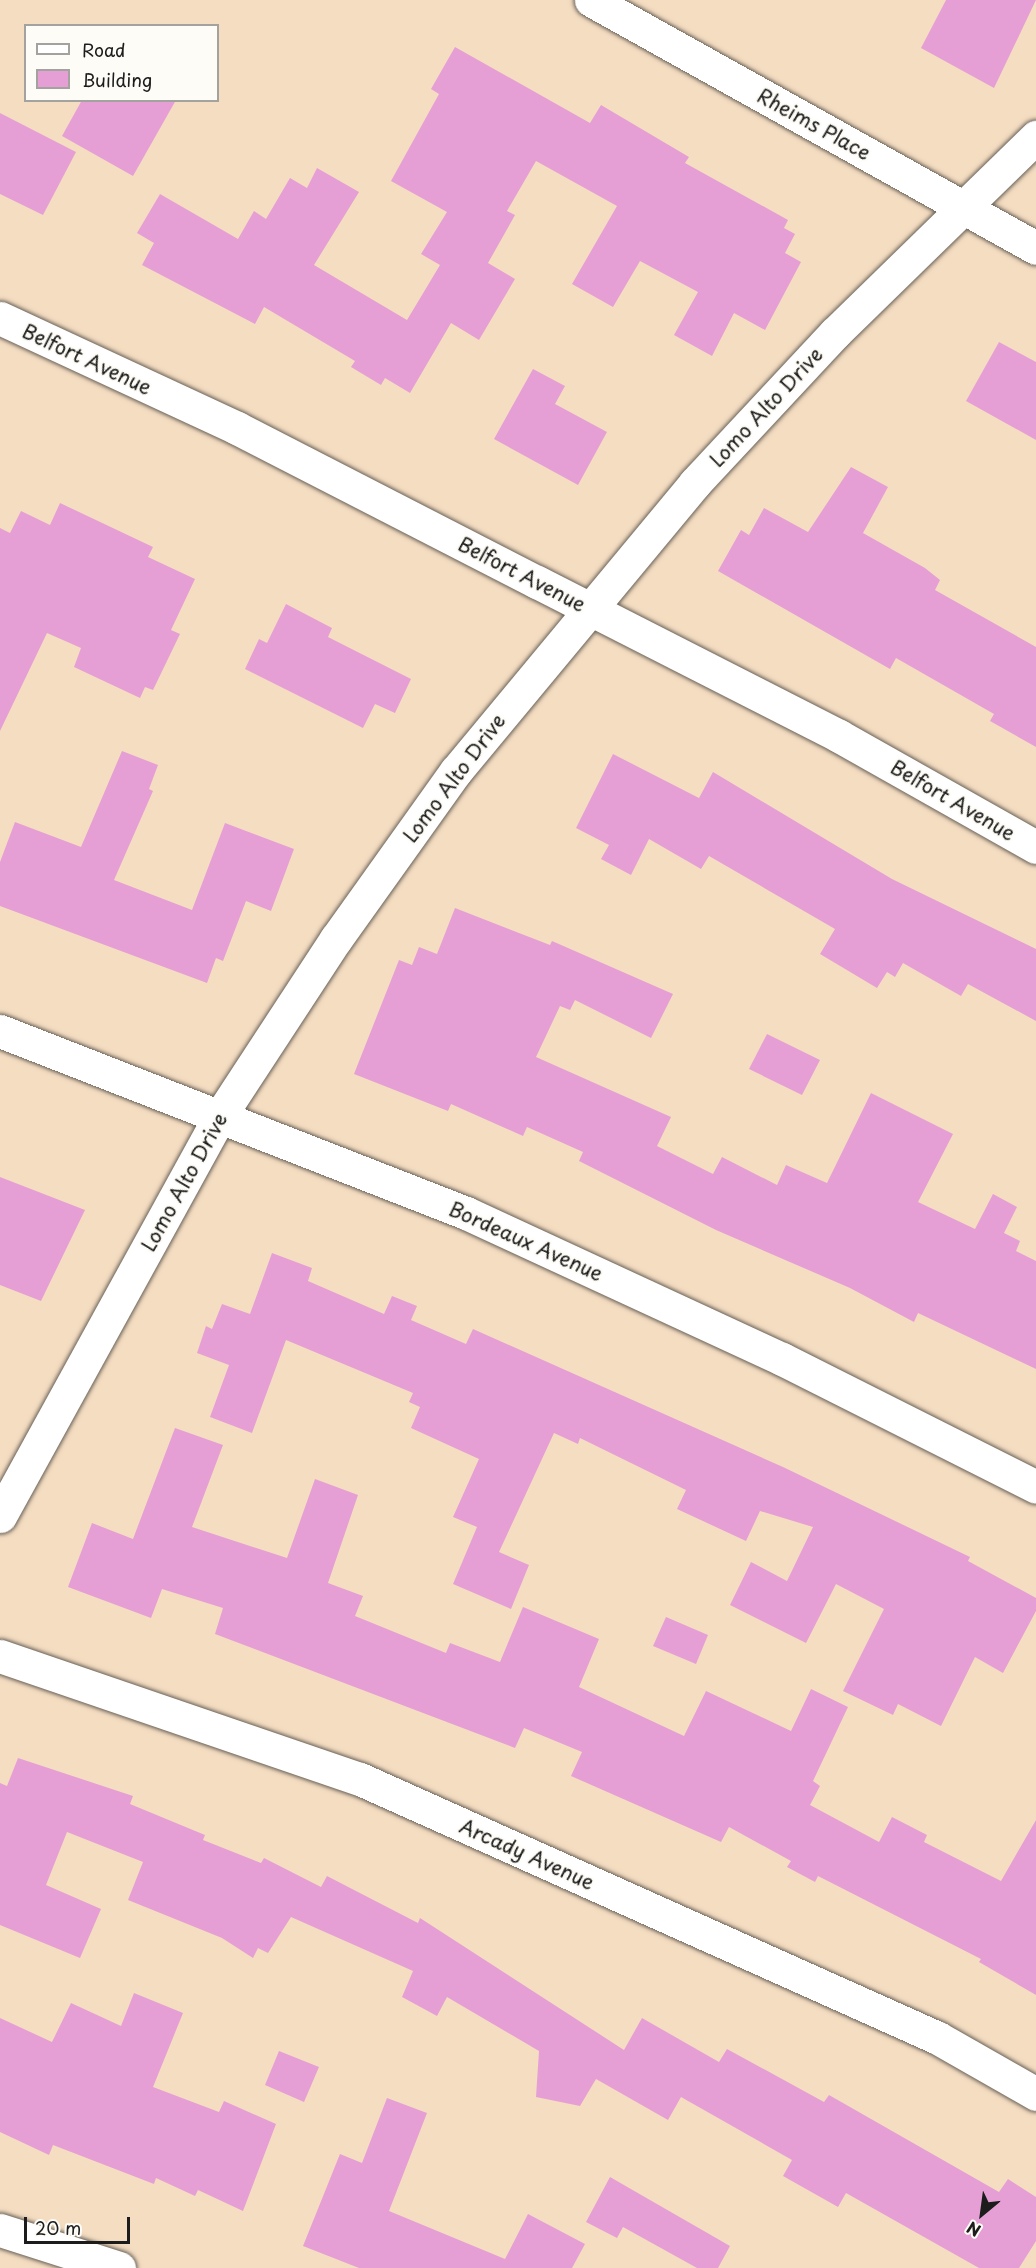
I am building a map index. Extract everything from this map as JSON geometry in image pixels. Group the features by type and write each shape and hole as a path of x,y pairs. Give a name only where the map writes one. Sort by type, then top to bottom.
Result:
{"street":[{"name":"Rheims Place","path":"591,0 1036,248"},
{"name":"Lomo Alto Drive","path":"0,1516 220,1116 443,790 588,607 703,474 962,207 1036,137"},
{"name":"Belfort Avenue","path":"0,318 237,428 588,607 839,736 1036,848"},
{"name":"Bordeaux Avenue","path":"0,1032 466,1213 782,1359 1036,1487"},
{"name":"Arcady Avenue","path":"0,1656 360,1779 938,2038 1036,2094"},
{"path":"0,2230 119,2268"}],"building":[{"path":"946,0 1036,0 994,88 921,48"},
{"path":"455,47 590,123 601,105 689,157 685,163 788,220 784,228 795,234 785,253 801,262 765,330 734,313 712,356 674,335 698,292 640,261 613,307 572,284 617,206 536,161 507,211 515,215 488,263 515,279 479,340 451,323 410,393 385,378 381,385 351,367 355,361 264,307 255,324 142,265 154,243 137,233 160,194 238,239 254,211 266,219 290,178 307,188 317,168 359,192 314,265 407,320 440,265 421,254 447,212 391,181 439,94 431,89"},
{"path":"81,102 175,102 133,176 62,136"},
{"path":"0,113 76,152 43,215 0,194"},
{"path":"999,342 1036,362 1036,440 966,401"},
{"path":"533,369 565,386 555,404 607,432 578,485 494,439"},
{"path":"851,467 888,487 863,533 925,568 940,580 935,590 1036,647 1036,747 990,721 994,714 896,658 890,669 718,571 741,530 749,535 764,508 808,532"},
{"path":"60,503 153,547 148,557 195,579 171,630 180,634 153,690 145,687 140,698 74,667 81,648 47,633 0,731 0,528 10,533 21,511 50,525"},
{"path":"286,604 332,628 328,637 411,679 395,713 375,704 363,728 245,669 259,639 267,643"},
{"path":"122,751 158,765 149,789 153,791 114,880 192,910 225,823 294,849 271,911 246,901 223,961 216,958 207,983 0,906 0,862 15,822 81,847"},
{"path":"613,754 699,798 713,772 892,879 1036,949 1036,1021 968,984 961,996 903,963 895,977 887,972 877,988 820,954 835,929 709,856 701,869 649,839 631,875 601,859 609,845 576,828"},
{"path":"455,908 550,945 552,941 673,994 651,1038 575,1000 570,1010 560,1006 536,1057 671,1117 657,1146 713,1174 722,1157 777,1185 786,1165 827,1183 871,1093 953,1134 918,1202 975,1229 993,1194 1017,1207 1004,1233 1020,1241 1016,1251 1036,1261 1036,1369 918,1313 914,1322 850,1288 716,1230 579,1161 583,1152 527,1127 523,1136 451,1104 448,1111 354,1074 399,960 412,965 419,947 437,954"},
{"path":"767,1034 820,1060 802,1095 749,1069"},
{"path":"0,1177 85,1210 41,1301 0,1285"},
{"path":"272,1253 312,1268 308,1281 384,1314 392,1296 417,1306 411,1320 466,1344 473,1329 783,1467 970,1557 968,1561 1036,1598 1036,1611 1003,1673 975,1657 941,1726 898,1704 893,1715 843,1691 884,1609 836,1584 806,1643 730,1605 751,1562 787,1581 813,1527 760,1511 746,1541 677,1509 686,1490 580,1438 578,1444 554,1433 499,1552 529,1565 511,1609 453,1584 477,1527 453,1517 479,1459 411,1428 420,1407 409,1402 413,1393 286,1340 252,1433 210,1417 229,1365 197,1353 206,1326 212,1329 222,1304 250,1314"},
{"path":"175,1428 223,1445 192,1527 287,1558 315,1479 358,1495 328,1583 363,1596 355,1616 446,1653 450,1643 500,1662 523,1607 599,1639 579,1687 684,1736 706,1691 791,1731 811,1689 848,1707 813,1781 820,1786 810,1805 879,1842 892,1817 927,1835 924,1842 1001,1881 1036,1820 1036,1995 979,1962 981,1959 818,1876 815,1882 787,1867 791,1861 729,1827 721,1842 571,1776 582,1752 524,1728 515,1748 215,1634 223,1608 162,1589 151,1618 68,1587 92,1523 133,1539"},
{"path":"666,1617 708,1635 696,1664 653,1646"},
{"path":"18,1758 133,1796 130,1804 205,1835 203,1840 261,1863 264,1858 321,1887 327,1876 418,1923 420,1918 624,2050 642,2018 719,2062 727,2049 824,2102 829,2095 999,2192 1008,2179 1036,2197 1036,2241 1019,2268 979,2268 846,2193 838,2207 783,2176 792,2160 681,2097 668,2120 596,2079 580,2106 536,2097 539,2051 447,1997 437,2016 402,1997 413,1971 291,1917 268,1953 258,1948 253,1958 222,1938 128,1900 143,1862 67,1832 46,1885 101,1909 80,1958 0,1925 0,1783 7,1786"},
{"path":"134,1993 183,2013 153,2087 219,2112 224,2101 276,2124 243,2211 198,2190 195,2196 156,2178 154,2184 53,2145 49,2155 0,2132 0,2018 52,2042 71,2003 121,2026"},
{"path":"279,2051 319,2067 304,2102 265,2085"},
{"path":"387,2098 427,2113 389,2211 505,2259 528,2214 585,2244 572,2268 359,2268 303,2246 340,2154 362,2163"},
{"path":"610,2177 730,2246 718,2268 697,2268 623,2227 617,2238 586,2222"}]}
